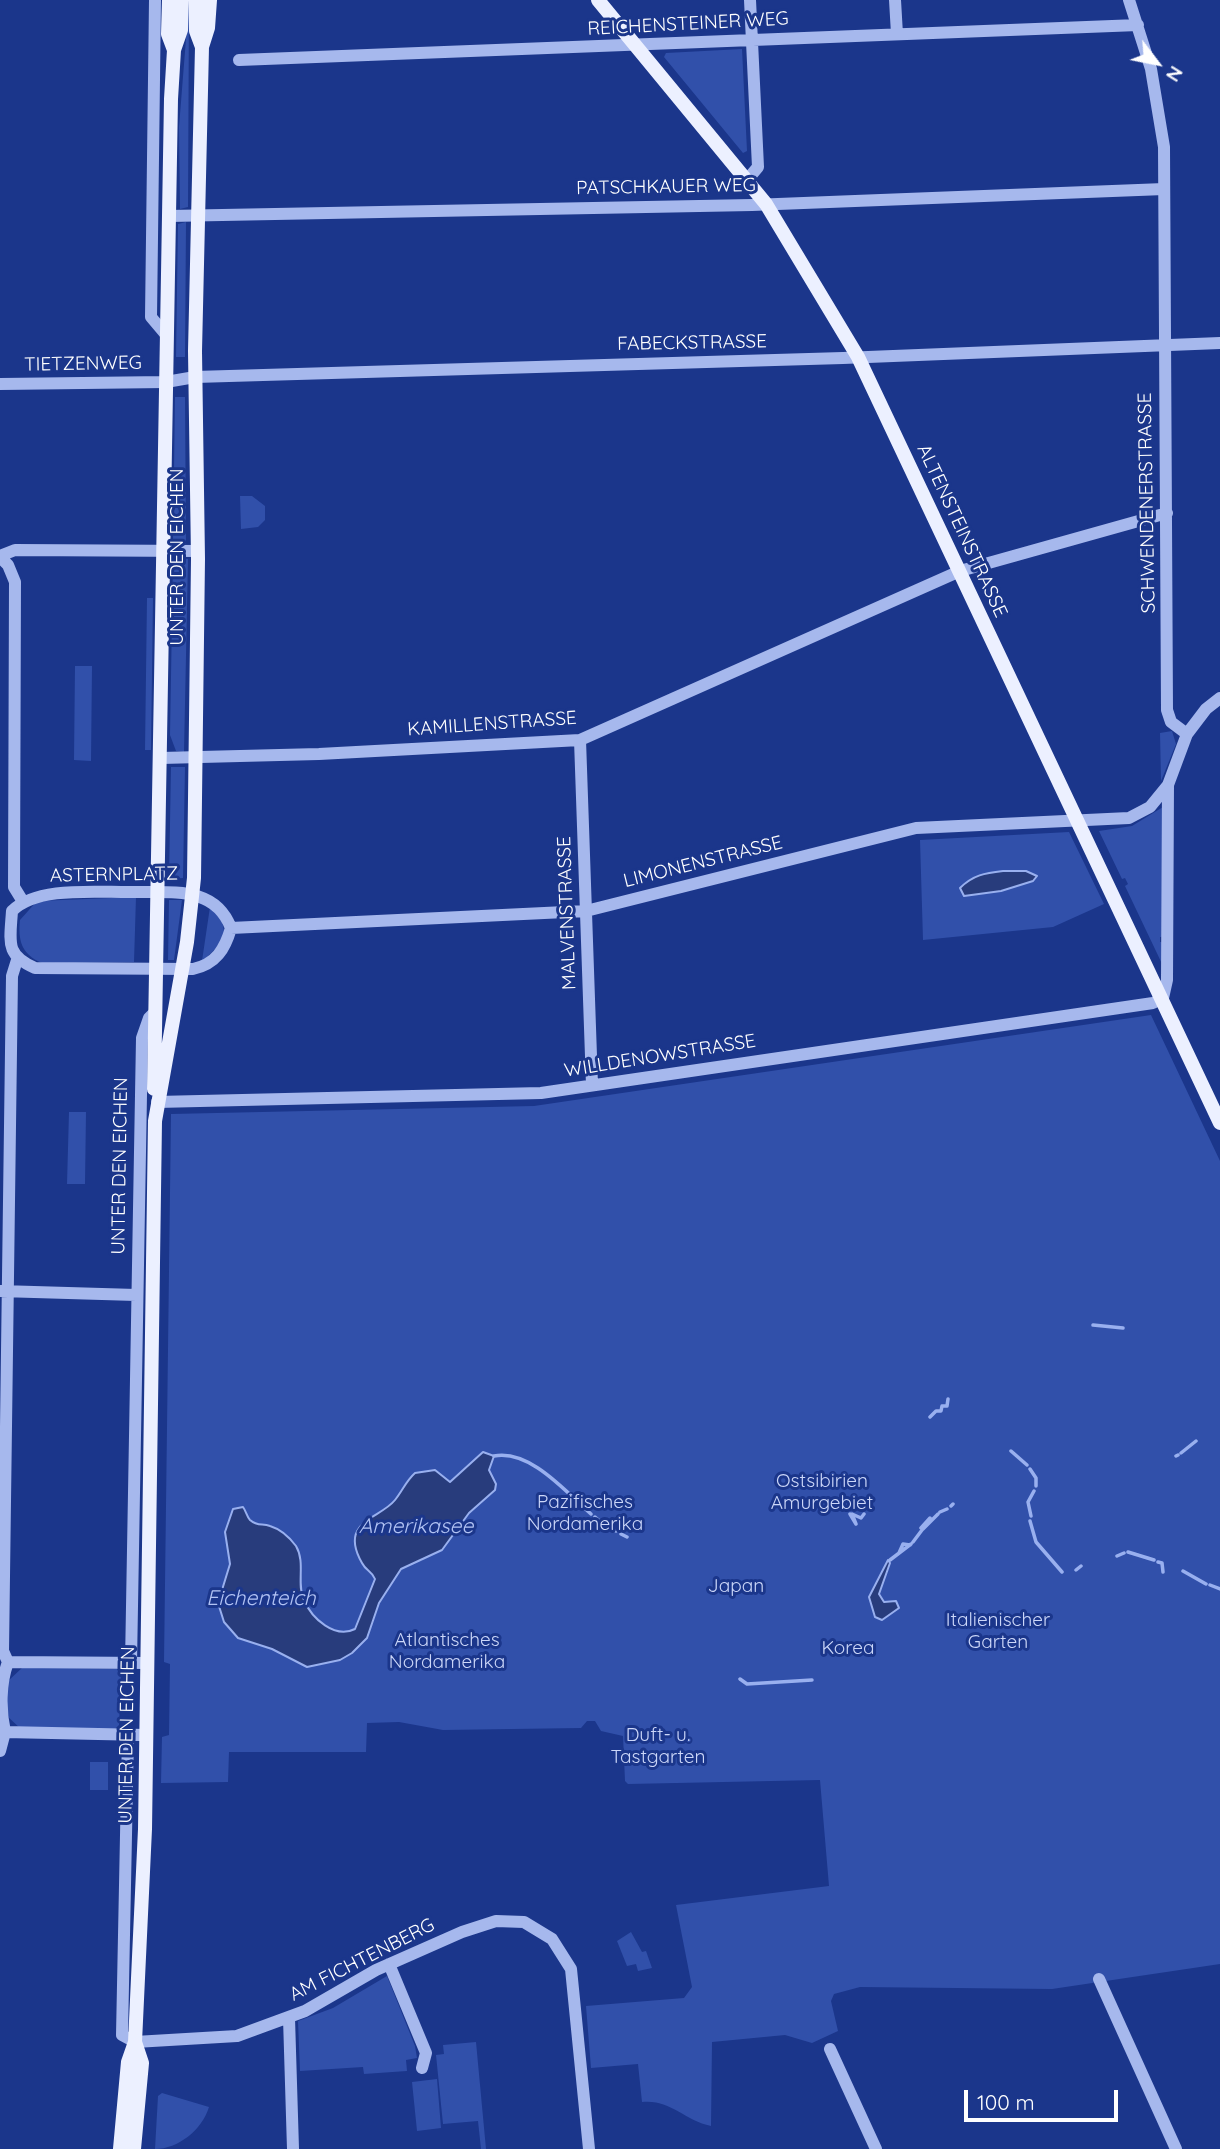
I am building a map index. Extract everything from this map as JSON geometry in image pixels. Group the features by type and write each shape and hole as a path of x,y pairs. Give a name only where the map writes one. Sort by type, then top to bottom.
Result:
{"main road":[{"path":"169,0 168,34 174,50"},
{"name":"UNTER DEN EICHEN","path":"135,2042 145,1829 156,1107 152,1070 159,892 169,215 174,50 181,30 182,0"},
{"name":"UNTER DEN EICHEN","path":"156,1107 182,969 192,894 198,551 195,377 202,47 196,31 196,0"},
{"path":"202,47 208,28 210,0"},
{"name":"ALTENSTEINSTRASSE","path":"598,0 766,204 858,358 1220,1123"},
{"path":"120,2149 128,2062 135,2042"},
{"path":"134,2149 142,2063 135,2042"}],"street":[{"name":"UNTER DEN EICHEN","path":"155,0 151,317 167,336"},
{"path":"747,180 758,167 750,0"},
{"path":"895,0 897,34"},
{"name":"SCHWENDENERSTRASSE","path":"1129,0 1138,24 1159,108 1164,189 1167,710 1171,722 1187,734"},
{"name":"REICHENSTEINER WEG","path":"239,61 1138,24"},
{"name":"PATSCHKAUER WEG","path":"169,215 766,204 1164,189"},
{"name":"FABECKSTRASSE","path":"166,382 195,377 858,358 1220,343"},
{"name":"TIETZENWEG","path":"0,384 166,382"},
{"name":"KAMILLENSTRASSE","path":"160,758 580,740 960,571 1167,513"},
{"path":"198,551 15,550 0,557 8,565 15,583 14,887 22,900 12,911 5,932 17,960 35,968 182,969 201,967 216,958 226,944 231,928"},
{"path":"1163,998 1167,970 1168,785 1187,734 1206,709 1220,698"},
{"name":"MALVENSTRASSE","path":"580,740 592,1086"},
{"name":"LIMONENSTRASSE","path":"231,928 586,911 916,828 1129,818 1150,807 1168,785"},
{"name":"ASTERNPLATZ","path":"22,900 43,894 192,894 213,903 231,928"},
{"path":"0,1751 5,1732 1,1717 2,1676 8,1662 3,1651 2,1606 3,1291 12,976 17,960"},
{"name":"WILLDENOWSTRASSE","path":"156,1107 541,1093 1153,1003 1163,998"},
{"name":"UNTER DEN EICHEN","path":"131,1663 142,1038 149,1018 156,1011"},
{"path":"3,1291 136,1295"},
{"path":"8,1662 147,1663"},
{"path":"5,1732 145,1735"},
{"name":"UNTER DEN EICHEN","path":"128,1735 122,2035 135,2042"},
{"name":"AM FICHTENBERG","path":"135,2042 237,2036 289,2018 389,1964 462,1932 496,1921 528,1923 552,1939 564,1954 575,1983 589,2149"},
{"path":"389,1964 426,2053 422,2068"},
{"path":"1099,1979 1176,2149"},
{"path":"289,2018 293,2149"},
{"path":"830,2049 876,2149"}],"green space":[{"path":"189,1 188,207 180,209 179,127"},
{"path":"742,49 747,151 743,153 664,57 666,53"},
{"path":"186,222 185,357 176,357 178,224"},
{"path":"175,397 185,397 186,544 173,542"},
{"path":"240,496 252,496 265,506 265,520 258,527 241,529"},
{"path":"173,558 188,559 184,752 176,751 170,735"},
{"path":"147,598 153,598 151,750 145,750"},
{"path":"75,666 92,666 91,761 74,760"},
{"path":"1172,731 1176,744 1161,781 1160,733"},
{"path":"171,767 185,767 183,878 169,879"},
{"path":"1163,807 1164,937 1160,937 1160,942 1164,942 1164,968 1125,886 1128,884 1125,878 1122,879 1099,831 1132,826"},
{"path":"1069,832 1104,904 1053,927 923,940 920,840"},
{"path":"136,897 134,962 42,963 29,955 22,946 20,920 37,901"},
{"path":"169,900 182,900 174,960 168,960"},
{"path":"210,907 222,923 223,936 216,948 202,961"},
{"path":"1151,1015 1220,1161 1220,1964 1052,1989 860,1987 834,1994 831,2001 838,2031 812,2043 785,2035 712,2042 711,2126 661,2104 642,2102 638,2064 591,2068 586,2006 684,1998 692,1987 676,1905 829,1886 820,1780 628,1784 625,1781 623,1736 601,1731 595,1721 587,1721 581,1728 443,1730 399,1722 367,1723 366,1752 229,1752 228,1782 161,1783 162,1737 169,1735 170,1664 164,1662 171,1114 534,1106"},
{"path":"69,1112 86,1112 85,1184 67,1184"},
{"path":"23,1667 117,1669 121,1678 119,1725 113,1731 22,1730 6,1715 7,1682"},
{"path":"90,1762 108,1762 108,1790 90,1790"},
{"path":"631,1932 642,1952 646,1951 652,1968 638,1971 636,1964 627,1966 617,1941"},
{"path":"387,1976 415,2046 417,2058 406,2060 407,2071 364,2074 363,2067 300,2071 298,2021 333,2008"},
{"path":"476,2042 486,2149 481,2149 478,2121 443,2124 436,2055 444,2054 443,2045"},
{"path":"437,2079 441,2128 417,2131 412,2082"},
{"path":"162,2093 209,2107 201,2123 188,2137 172,2146 155,2149 158,2096"}],"water":[{"path":"1003,871 1026,871 1037,876 1033,881 1001,891 964,896 960,888 970,880"},
{"path":"483,1452 494,1456 489,1470 496,1484 495,1490 469,1513 442,1550 401,1569 379,1603 367,1638 352,1653 340,1660 307,1667 272,1649 238,1638 224,1622 218,1603 230,1564 225,1532 233,1509 243,1507 253,1522 274,1527 291,1540 299,1553 302,1594 308,1607 325,1625 347,1631 355,1629 375,1579 364,1566 356,1549 355,1538 358,1530 395,1500 415,1473 435,1470 450,1482"},
{"path":"888,1560 890,1563 879,1594 884,1602 896,1601 899,1608 882,1620 875,1617 869,1597"}],"waterway":[{"path":"1093,1325 1123,1328"},
{"path":"930,1417 936,1411 941,1411 942,1406 947,1406 948,1399"},
{"path":"1181,1453 1196,1441"},
{"path":"1011,1451 1027,1465"},
{"path":"494,1456 521,1459 534,1465 591,1514"},
{"path":"1030,1469 1036,1478 1036,1486"},
{"path":"1031,1516 1028,1502 1034,1491"},
{"path":"940,1512 947,1509"},
{"path":"850,1514 856,1524 852,1514 861,1518 864,1514"},
{"path":"923,1529 938,1514"},
{"path":"595,1517 603,1524"},
{"path":"921,1528 930,1518"},
{"path":"1030,1521 1036,1542 1062,1572"},
{"path":"606,1526 616,1531"},
{"path":"913,1542 922,1530"},
{"path":"621,1534 627,1537"},
{"path":"899,1553 903,1544 910,1545"},
{"path":"890,1560 911,1544"},
{"path":"1128,1552 1154,1560"},
{"path":"1117,1556 1124,1553"},
{"path":"1158,1562 1162,1563 1163,1572"},
{"path":"1076,1570 1081,1566"},
{"path":"1183,1571 1206,1584"},
{"path":"1210,1585 1220,1589"},
{"path":"740,1679 747,1684 812,1680"}],"park label":[{"name":"Ostsibirien Amurgebiet","path":"822,1492"},
{"name":"Pazifisches Nordamerika","path":"585,1513"},
{"name":"Japan","path":"736,1586"},
{"name":"Italienischer Garten","path":"998,1631"},
{"name":"Korea","path":"848,1648"},
{"name":"Atlantisches Nordamerika","path":"447,1651"},
{"name":"Duft- u. Tastgarten","path":"658,1746"}],"water label":[{"name":"Amerikasee","path":"416,1527"},
{"name":"Eichenteich","path":"261,1599"}]}
